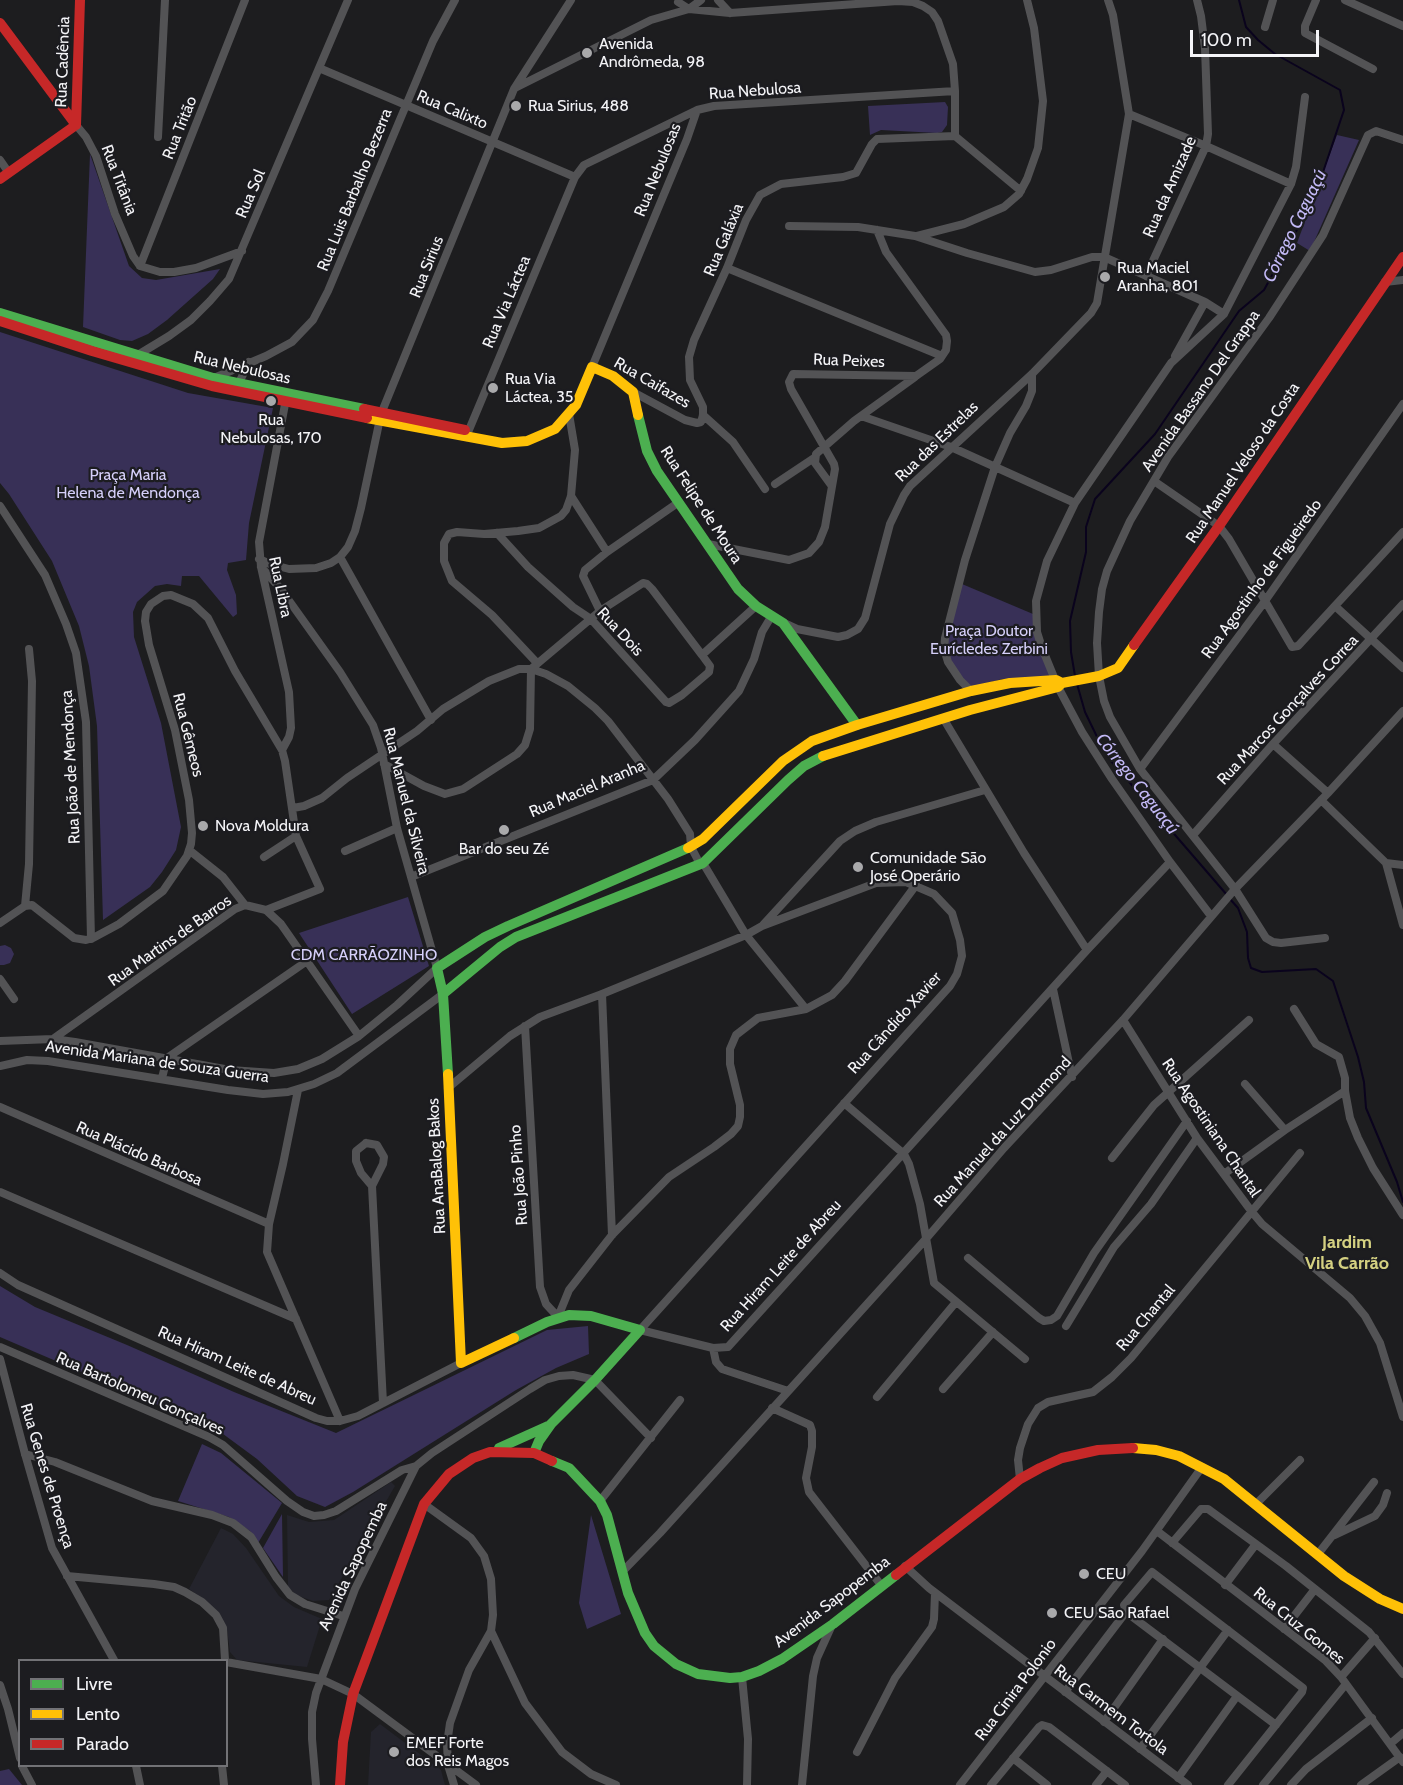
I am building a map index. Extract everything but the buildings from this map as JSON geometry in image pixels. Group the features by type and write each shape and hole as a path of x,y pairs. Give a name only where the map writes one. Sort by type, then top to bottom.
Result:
{"main road":[{"name":"Rua Cadência","path":"76,125 80,0"},
{"name":"Rua Titânia","path":"0,23 76,125"},
{"path":"0,179 76,125"},
{"name":"Rua Manuel Veloso da Costa","path":"1096,677 1121,665 1403,257"},
{"name":"Rua Nebulosas","path":"0,313 135,359"},
{"name":"Rua Nebulosas","path":"0,321 213,382 502,442 527,441 555,429 576,405 592,367"},
{"name":"Rua Caifazes","path":"592,367 613,376 633,392"},
{"name":"Rua Felipe de Moura","path":"633,392 647,451 657,471 738,589 771,618"},
{"name":"Rua das Estrelas","path":"771,618 783,623"},
{"path":"783,623 857,725"},
{"path":"1062,683 1096,677"},
{"name":"Avenida Mariana de Souza Guerra","path":"443,994 500,946 516,937 702,864 804,766 824,755 943,718 968,699 1010,683 1062,683"},
{"name":"Avenida Mariana de Souza Guerra","path":"437,968 485,937 508,926 691,847 797,750 812,741 857,725 968,699 1062,683"},
{"name":"Rua AnaBalog Bakos","path":"437,968 443,994 461,1363"},
{"name":"Rua Hiram Leite de Abreu","path":"461,1363 558,1317 591,1316 640,1330"},
{"name":"Rua Cândido Xavier","path":"534,1453 551,1424 640,1330"},
{"path":"490,1452 551,1424"},
{"name":"Avenida Sapopemba","path":"340,1785 343,1742 353,1694 424,1504 449,1474 474,1458 490,1452 534,1453 569,1468 584,1482 607,1515 635,1613 645,1634 659,1651 676,1664 698,1674 730,1678 742,1677 782,1659 833,1624 1020,1479 1062,1458 1096,1450 1124,1447 1156,1450 1179,1456 1224,1479 1357,1584 1380,1599 1403,1609"}],"street":[{"path":"158,137 165,0"},
{"name":"Rua Tritão","path":"140,266 245,0"},
{"name":"Rua Sol","path":"135,359 169,336 210,301 229,279 348,0"},
{"name":"Rua Luis Barbalho Bezerra","path":"213,382 292,342 313,320 328,291 433,41 455,0"},
{"name":"Rua Sirius","path":"340,557 348,547 355,531 380,417 514,89 570,0"},
{"path":"514,89 651,20 689,9 701,0"},
{"path":"718,0 730,13"},
{"path":"915,236 945,230 989,214 1014,200 1033,166 1041,130 1043,101 1034,28 1027,0"},
{"name":"Rua das Estrelas","path":"783,623 797,629 838,637 858,629 865,618 890,524 910,486 1032,374 1091,313 1100,292 1129,114 1117,38 1108,0"},
{"name":"Rua da Amizade","path":"1146,276 1206,146 1208,134 1205,48 1197,0"},
{"path":"1264,27 1273,0"},
{"path":"1316,0 1305,26 1305,33 1373,69"},
{"path":"1345,0 1403,26"},
{"path":"1368,10 1372,0"},
{"path":"667,16 679,1 689,9 730,13 898,1 913,2 923,6 932,12 938,21 953,64 956,91 955,136 1021,190"},
{"name":"Rua Calixto","path":"319,68 575,177"},
{"name":"Rua Nebulosa","path":"575,177 591,160 697,110 714,106 956,91"},
{"name":"Avenida Bassano Del Grappa","path":"1211,916 1170,862 1095,754 1062,683 1042,648 1037,632 1036,601 1047,561 1075,503 1171,363 1224,314 1291,184 1296,167 1305,97"},
{"name":"Rua Nebulosas","path":"592,367 697,110"},
{"path":"1129,114 1291,184"},
{"name":"Rua Titânia","path":"76,125 86,137 96,156 115,214 133,256 140,266"},
{"name":"Avenida Bassano Del Grappa","path":"1325,938 1281,943 1266,938 1193,835 1140,769 1110,717 1096,677 1102,589 1107,571 1130,521 1168,457 1269,318 1323,235 1368,135 1371,132 1381,132 1403,140"},
{"name":"Rua Galáxia","path":"703,415 703,407 690,380 689,357 694,340 752,207 760,195 781,184 843,177 856,173 877,139 955,136"},
{"path":"0,159 9,172"},
{"name":"Rua Via Láctea","path":"467,434 575,177"},
{"path":"789,226 844,226 915,236 1035,272 1104,257 1205,302 1224,314"},
{"path":"776,483 814,458 861,416 942,356 948,345 945,335 886,252 877,230"},
{"path":"140,266 160,272 174,272 196,268 242,251"},
{"path":"727,268 942,356"},
{"path":"1385,282 1403,280"},
{"path":"1171,363 1205,302"},
{"path":"238,387 249,362"},
{"name":"Rua Peixes","path":"708,544 780,559 796,559 814,549 823,534 834,464 791,389 790,378 793,374 916,376"},
{"path":"968,699 960,680 948,662 944,649 965,560 995,467 1032,391 1032,374"},
{"name":"Rua Caifazes","path":"633,392 685,420 701,422 703,415 733,442 765,489"},
{"name":"Rua Libra","path":"282,750 291,728 288,692 260,563 261,527 286,397"},
{"name":"Rua Agostinho de Figueiredo","path":"1140,769 1265,601 1403,404"},
{"path":"569,414 575,450 571,496 564,513 552,523 539,528 498,533 457,532 449,534 444,540 443,548 447,572 452,581 492,615 534,666 568,686 595,708 653,780 690,834 717,852"},
{"path":"861,416 951,447 1075,503"},
{"path":"814,458 815,463 831,485"},
{"path":"1154,481 1219,526 1229,539 1290,645 1298,646 1403,532"},
{"path":"571,496 606,552"},
{"path":"600,611 584,573 606,552 679,502"},
{"name":"Rua João de Mendonça","path":"0,506 45,575 76,653 86,722 91,939"},
{"name":"Rua Dois","path":"498,533 528,567 573,607 591,619 668,703 682,695 709,672 710,666 702,655"},
{"path":"260,563 304,569 324,566 340,557 431,720"},
{"name":"Rua Manuel da Silveira","path":"260,563 357,698 373,725 379,739 397,828 437,968"},
{"path":"293,808 322,798 347,777 383,760 451,704 489,681 519,669 534,666 600,611 640,584 645,583 702,655 756,606"},
{"name":"Rua Gêmeos","path":"91,939 119,924 163,891 176,874 191,844 192,823 175,730 146,632 146,612 151,604 163,596 171,595 185,599 202,611 214,628 235,671 282,750"},
{"name":"Rua Marcos Gonçalves Correa","path":"1193,835 1273,744 1403,604"},
{"path":"1335,606 1403,668"},
{"name":"Rua Maciel Aranha","path":"411,877 653,780 695,740 739,691 754,659 762,632 771,618"},
{"path":"25,906 29,864 32,704 29,649"},
{"path":"383,760 423,786 445,794 463,789 517,754 525,745 530,729 534,666"},
{"name":"Rua Manuel da Luz Drumond","path":"622,1571 660,1533 925,1240 1004,1148 1072,1077 1211,916 1403,711"},
{"path":"943,718 985,790 1088,950"},
{"path":"1273,744 1328,793"},
{"path":"282,750 296,836 320,887 319,890 266,910 281,924 359,1036"},
{"path":"762,926 840,842 855,831 876,822 985,790"},
{"path":"1321,800 1386,863 1403,925"},
{"path":"345,851 397,828"},
{"path":"690,834 691,847 746,935 806,1009"},
{"path":"264,857 296,836"},
{"path":"189,850 223,877 246,905"},
{"name":"Rua Hiram Leite de Abreu","path":"640,1330 713,1348 728,1347 1170,862"},
{"path":"1386,863 1403,864"},
{"name":"Rua Cândido Xavier","path":"448,1088 525,1026 540,1017 746,935 762,926 876,883 906,882 916,885 934,894 952,913 962,956 957,974 950,986 640,1330"},
{"path":"558,1317 569,1290 612,1235 669,1177 714,1147 738,1126 740,1105 730,1064 730,1049 736,1035 758,1018 806,1009 831,995 845,981 916,885"},
{"path":"0,923 25,906 32,905 74,938 91,939"},
{"name":"Rua Martins de Barros","path":"53,1039 235,909 246,905 266,910"},
{"path":"162,1078 167,1058 307,961"},
{"name":"Avenida Mariana de Souza Guerra","path":"0,1041 53,1039 230,1070 274,1073 298,1069 322,1059 359,1036 437,968"},
{"path":"0,979 14,999"},
{"path":"1053,989 1072,1077"},
{"name":"Avenida Mariana de Souza Guerra","path":"0,1066 27,1060 48,1061 244,1092 277,1093 298,1090 338,1073 443,994"},
{"path":"602,994 612,1235"},
{"path":"1294,1009 1316,1044 1339,1057 1345,1077 1350,1118 1358,1138 1373,1168 1403,1215"},
{"name":"Rua Agostiniana Chantal","path":"1123,1020 1197,1138 1252,1212 1262,1224 1332,1282 1365,1316 1380,1343 1403,1417"},
{"path":"1112,1158 1147,1112 1249,1020"},
{"name":"Rua João Pinho","path":"525,1026 540,1287 546,1304 558,1317"},
{"path":"1245,1084 1285,1130"},
{"path":"298,1090 268,1224 267,1252 340,1421"},
{"path":"1224,1174 1345,1091"},
{"path":"844,1103 904,1154 912,1172 920,1204 934,1283 1025,1359"},
{"name":"Rua Plácido Barbosa","path":"0,1107 268,1224"},
{"path":"968,1258 1044,1321 1051,1320 1057,1316 1094,1253 1187,1121"},
{"path":"1066,1326 1114,1247 1152,1203 1197,1138"},
{"path":"372,1186 356,1161 356,1151 366,1143 377,1145 384,1157 372,1186 383,1403"},
{"name":"Rua Chantal","path":"1020,1479 1018,1461 1020,1448 1028,1424 1038,1408 1048,1402 1094,1392 1107,1382 1131,1358 1300,1153"},
{"path":"0,1192 296,1319"},
{"name":"Rua Hiram Leite de Abreu","path":"0,1273 18,1285 327,1421 340,1421 358,1416 461,1363"},
{"path":"876,1397 956,1302"},
{"path":"943,1389 993,1332"},
{"name":"Rua Bartolomeu Gonçalves","path":"0,1347 209,1437 223,1445 287,1501 303,1512 314,1516 336,1511 402,1470 416,1466"},
{"path":"713,1348 716,1362 723,1369 788,1391"},
{"name":"Rua Genes de Proença","path":"0,1359 52,1548 113,1659"},
{"name":"Avenida Sapopemba","path":"316,1785 312,1712 321,1679 344,1616 416,1466 475,1424 545,1380 573,1375 595,1380"},
{"path":"595,1380 651,1438"},
{"path":"600,1502 680,1400"},
{"path":"772,1408 810,1425 813,1431 806,1478 808,1492 882,1585"},
{"path":"25,1454 55,1462 152,1502 212,1515 233,1523 251,1537 290,1595 305,1604 344,1616"},
{"path":"1257,1503 1300,1460"},
{"name":"Rua Cinira Polonio","path":"960,1785 1157,1531 1202,1467"},
{"path":"1318,1554 1374,1482"},
{"path":"1334,1535 1375,1516 1388,1493"},
{"path":"424,1504 471,1538 484,1556 491,1579 493,1615 491,1631 469,1670 450,1723 447,1744 448,1765 453,1785"},
{"path":"1172,1543 1203,1508 1208,1509 1315,1589 1375,1638 1403,1674"},
{"name":"Rua Cruz Gomes","path":"1157,1531 1325,1660 1372,1718 1401,1760"},
{"path":"1225,1585 1256,1544"},
{"name":"Rua Carmem Tortola","path":"905,1566 935,1593 1188,1785"},
{"path":"1228,1785 1276,1725 1303,1690 1302,1686 1151,1572 1124,1605 1126,1612 1276,1725"},
{"path":"67,1576 153,1584 174,1587 185,1592 202,1602 216,1615 223,1628 226,1659"},
{"path":"1284,1629 1315,1589"},
{"path":"857,1752 895,1678 932,1627 935,1593"},
{"path":"1065,1692 1126,1612"},
{"path":"802,1785 813,1676 833,1624"},
{"path":"1140,1749 1228,1630"},
{"path":"491,1631 525,1703 562,1752 591,1774 616,1785"},
{"path":"1263,1785 1375,1638"},
{"path":"1104,1722 1163,1640"},
{"path":"228,1661 321,1679 353,1694 476,1785"},
{"path":"742,1677 748,1739 747,1785"},
{"path":"0,1685 18,1750"},
{"path":"1178,1778 1237,1696"},
{"path":"1291,1785 1306,1769 1372,1718"},
{"path":"992,1785 1012,1758 1039,1727 1044,1725 1125,1785"},
{"path":"1390,1744 1403,1733"},
{"path":"1012,1758 1047,1785"},
{"path":"1361,1785 1401,1760"},
{"path":"23,1767 32,1785"},
{"path":"136,1767 140,1785"},
{"path":"222,1767 224,1785"},
{"path":"1096,1785 1107,1771"}],"shaded area":[{"path":"391,1482 395,1486 329,1600 313,1601 296,1595 288,1587 287,1515 309,1522 334,1520"},
{"path":"221,1528 233,1534 246,1548 279,1596 294,1607 322,1619 307,1667 237,1660 230,1652 227,1629 202,1598 189,1589"},
{"name":"EMEF Forte dos Reis Magos","path":"380,1724 441,1770 445,1785 368,1785 371,1732"}],"green space":[{"path":"945,102 948,107 947,125 942,132 881,130 870,135 868,106"},
{"path":"1337,135 1359,140 1310,251 1297,243"},
{"path":"90,154 129,266 142,278 156,280 220,269 213,279 167,320 148,334 132,341 120,340 83,327"},
{"name":"Praça Maria Helena de Mendonça","path":"0,332 188,393 273,408 249,523 246,560 228,563 227,570 236,595 237,614 233,617 199,576 182,576 181,586 167,584 155,586 137,602 133,612 134,637 161,723 181,827 176,850 150,887 103,920 97,726 89,666 79,626 52,561 0,483"},
{"name":"Praça Doutor Eurícledes Zerbini","path":"962,584 1033,614 1054,678 1002,679 971,688 960,677 947,653 947,635"},
{"name":"CDM CARRÃOZINHO","path":"408,897 429,966 352,1014 299,933"},
{"path":"5,945 11,948 14,954 10,963 0,965 0,946"},
{"path":"0,1286 35,1307 336,1433 547,1330 588,1326 589,1354 556,1368 516,1390 353,1492 325,1507 297,1496 257,1459 219,1431 0,1337"},
{"path":"202,1444 221,1453 282,1503 258,1543 250,1531 229,1517 178,1501"},
{"path":"282,1514 283,1577 263,1548"},
{"path":"591,1515 621,1614 587,1629 579,1603"},
{"path":"9,1769 22,1785 0,1785 0,1771"}],"waterway":[{"name":"Córrego Caguaçú","path":"1075,676 1071,652 1070,621 1086,552 1086,527 1095,499 1155,434 1239,311 1264,290 1299,226 1320,181 1344,110 1340,90 1275,54 1258,40 1246,27 1239,0"},
{"name":"Córrego Caguaçú","path":"1077,684 1085,712 1111,761 1227,895"},
{"name":"Córrego Caguaçú","path":"1230,899 1238,908 1247,932 1248,958 1251,968 1262,972 1316,969 1333,981 1358,1057 1364,1082 1366,1108 1403,1202"}],"traffic: fast":[{"path":"0,313 213,378 364,409"},
{"path":"638,415 647,451 657,471 738,589 756,606 783,623 857,725"},
{"path":"443,994 500,947 516,937 703,863 788,780 804,766 823,756"},
{"path":"448,1074 443,994 437,968 485,937 508,926 688,848"},
{"path":"514,1338 547,1322 569,1315 591,1316 640,1330 551,1424 534,1453"},
{"path":"499,1448 548,1426"},
{"path":"552,1461 569,1468 600,1501 607,1515 628,1593 645,1633 654,1646 676,1664 698,1674 730,1678 742,1677 759,1671 782,1659 833,1624 896,1575"}],"traffic: slow":[{"path":"367,418 502,443 527,441 555,429 576,405 592,367 613,376 633,392 638,415"},
{"path":"688,848 703,839 783,761 812,741 971,691 1010,683 1056,680 1062,683 1099,676 1118,668 1134,645"},
{"path":"823,756 970,710 1058,687 1062,683"},
{"path":"448,1074 461,1363 514,1338"},
{"path":"1133,1448 1156,1450 1179,1456 1224,1479 1344,1576 1380,1599 1403,1609"}],"traffic: jam":[{"path":"76,125 80,0"},
{"path":"0,23 76,125"},
{"path":"0,179 76,125"},
{"path":"1134,645 1219,526 1403,257"},
{"path":"0,321 212,386 367,418"},
{"path":"364,409 465,430"},
{"path":"896,1575 1020,1479 1040,1468 1062,1458 1098,1450 1133,1448"},
{"path":"340,1785 343,1742 353,1694 424,1504 449,1474 473,1458 490,1452 534,1453 552,1461"}],"place":[{"name":"Avenida Andrômeda, 98","path":"587,53"},
{"name":"Rua Sirius, 488","path":"516,106"},
{"name":"Rua Maciel Aranha, 801","path":"1105,277"},
{"name":"Rua Via Láctea, 35","path":"493,388"},
{"name":"Rua Nebulosas, 170","path":"271,401"},
{"name":"Nova Moldura","path":"203,826"},
{"name":"Bar do seu Zé","path":"504,830"},
{"name":"Comunidade São José Operário","path":"858,867"},
{"name":"CEU","path":"1084,1574"},
{"name":"CEU São Rafael","path":"1052,1613"},
{"name":"EMEF Forte dos Reis Magos","path":"394,1752"}],"district":[{"name":"Jardim Vila Carrão","path":"1347,1253"}]}
